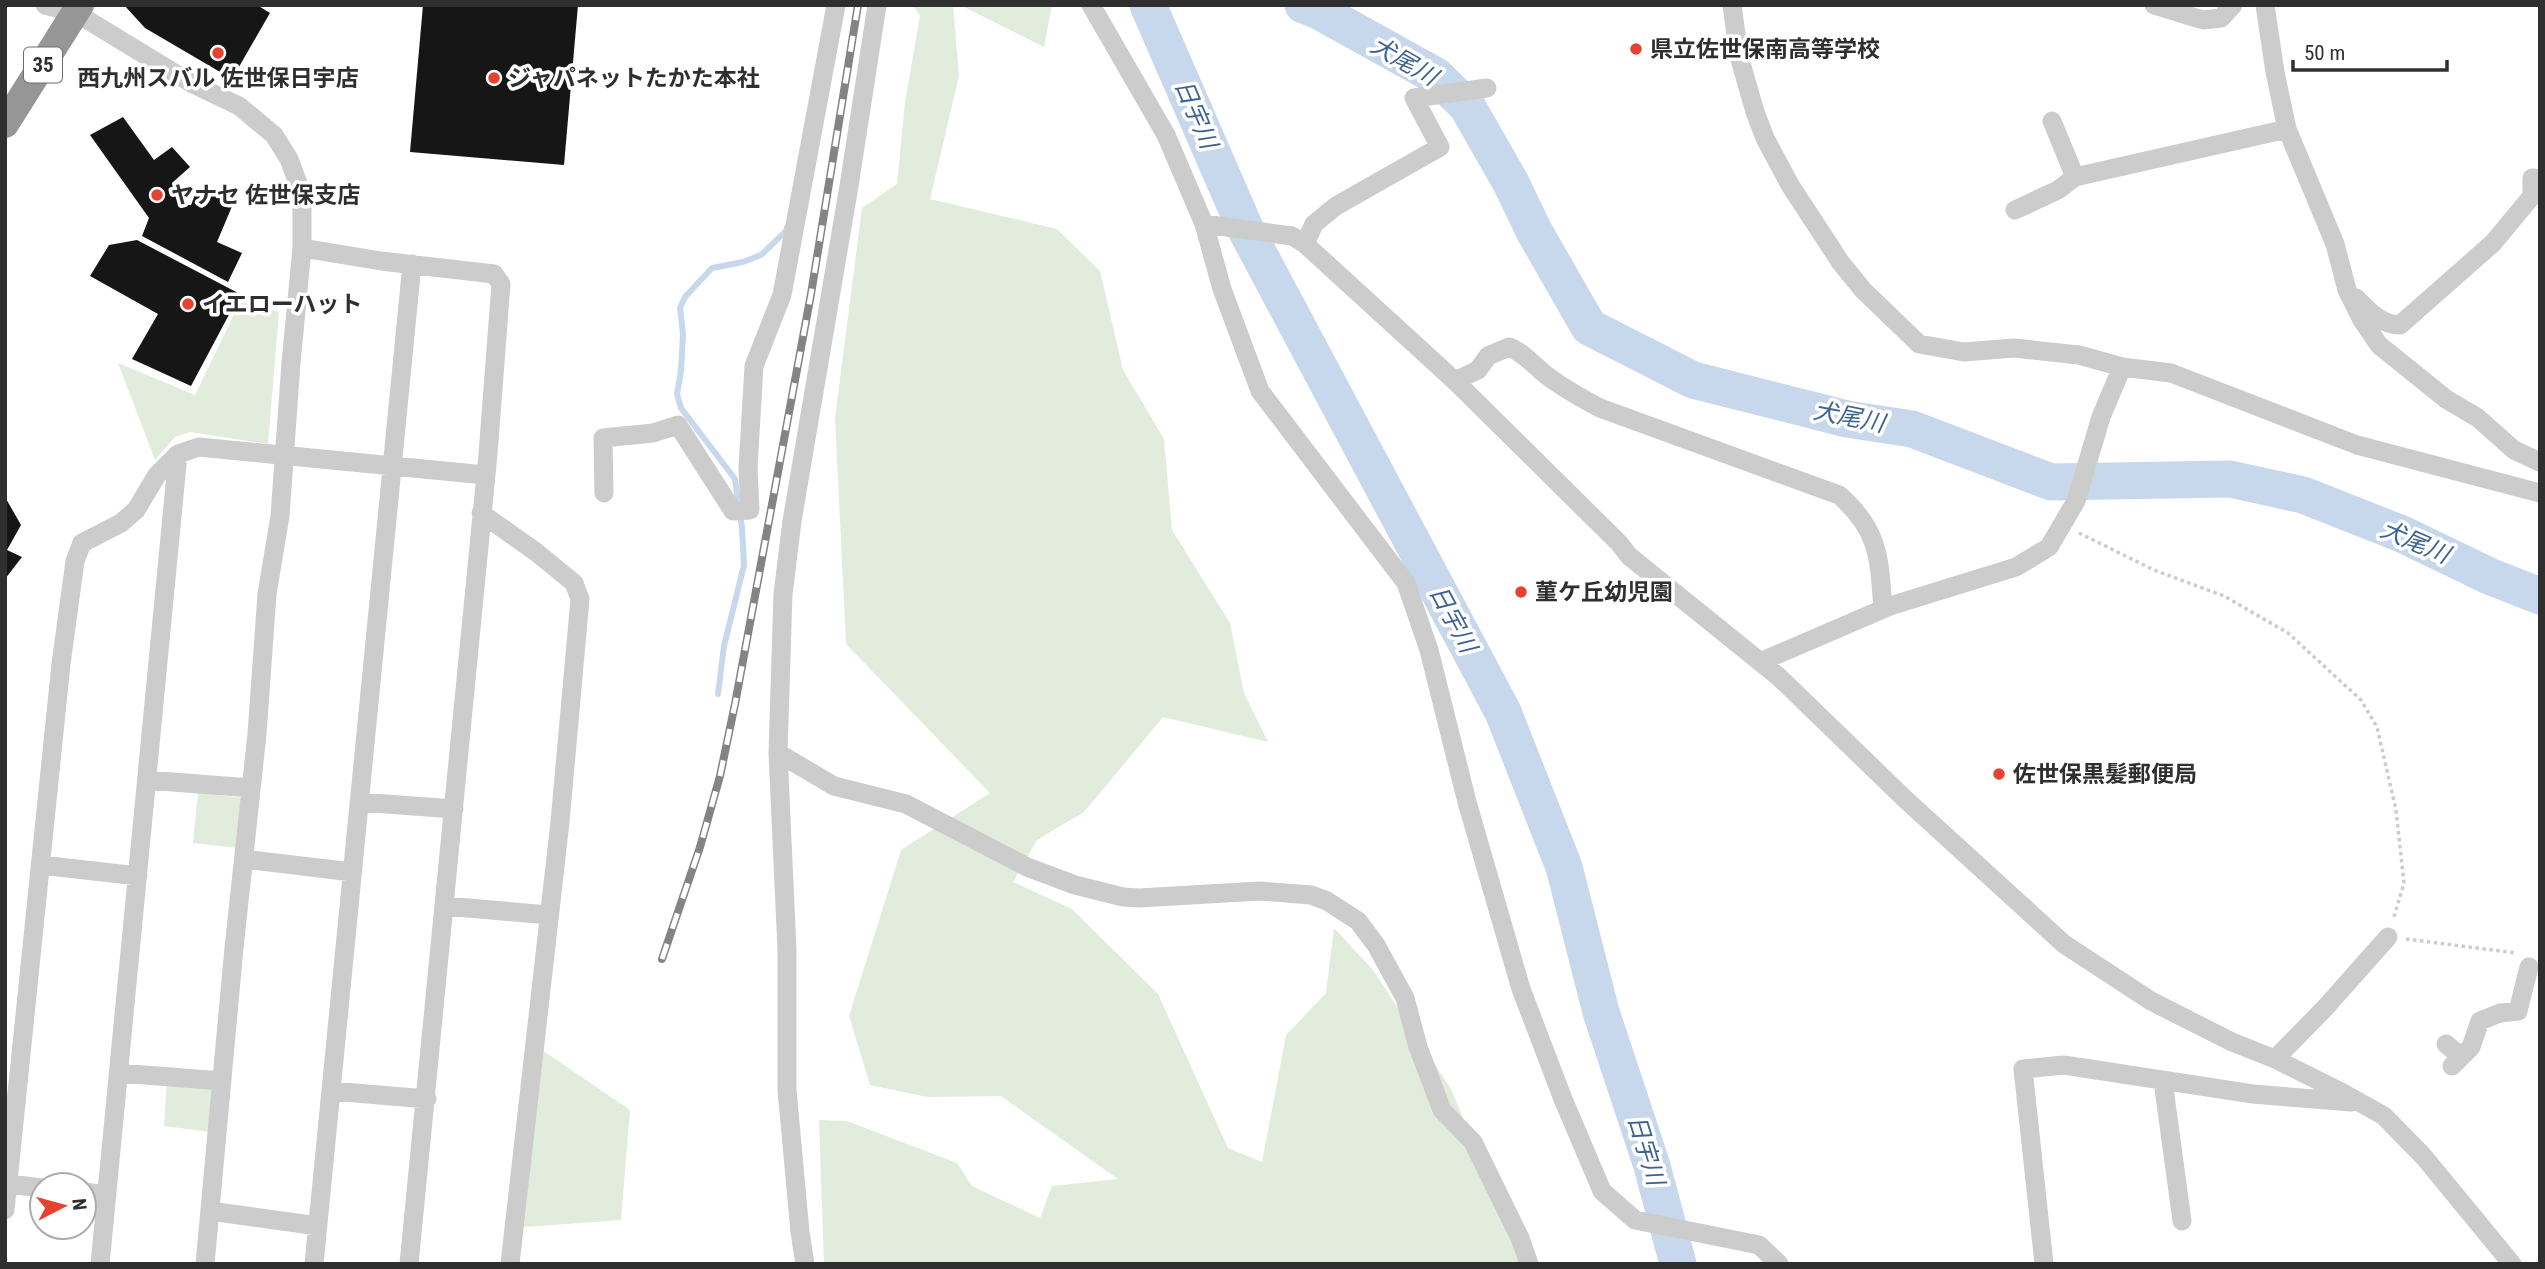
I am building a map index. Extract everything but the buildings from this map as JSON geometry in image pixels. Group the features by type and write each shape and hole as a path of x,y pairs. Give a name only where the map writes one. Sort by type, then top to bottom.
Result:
{"highway":[{"name":"35","path":"5,124 78,9"}],"street":[{"path":"45,5 78,9 191,83 239,106 274,135 289,159 302,194 302,248 280,516 267,594 205,1264"},
{"path":"604,493 603,438 653,433 678,425 741,511 748,468 754,366 782,295 836,5"},
{"path":"805,1264 787,1090 787,950 778,753 783,594 792,521 877,5"},
{"path":"1091,5 1166,135 1211,226 1222,289 1260,391 1406,583 1429,650 1467,802 1521,989 1602,1191 1635,1220 1759,1245 1779,1264"},
{"path":"1732,5 1739,56 1755,112 1765,138 1790,185 1841,263 1863,290 1919,344 1964,352 2014,348 2079,355 2122,367 2171,373 2357,444 2540,493"},
{"path":"2154,5 2203,20 2221,18 2233,5"},
{"path":"2264,5 2287,129 2335,243 2347,290 2362,320 2379,345 2446,399 2478,418 2514,450 2540,462"},
{"path":"1298,240 1336,206 1440,147 1414,98 1487,88"},
{"path":"2052,121 2076,177"},
{"path":"2015,210 2058,190 2076,177 2287,129"},
{"path":"2347,290 2372,314 2390,325 2400,326 2493,243 2532,196 2532,178 2540,179"},
{"path":"1211,226 1298,240 1455,381 1629,555 1779,677 1905,799 2064,944 2151,1001 2232,1042 2276,1059 2384,1116 2424,1157 2512,1264"},
{"path":"302,248 494,274 501,284 427,1099 409,1264"},
{"path":"314,1264 412,264"},
{"path":"1455,381 1478,370 1488,356 1509,347 1522,352 1543,373 1569,392 1600,408 1839,495 1858,512 1875,540 1883,609"},
{"path":"1760,662 1883,609 2016,567 2049,547 2076,501 2101,417 2122,367"},
{"path":"5,1210 61,664 75,561 82,543 121,523 136,510 157,475 178,454 199,447 485,475"},
{"path":"100,1264 178,454"},
{"path":"481,513 574,583 580,600 549,915 510,1264"},
{"path":"778,753 834,786 906,804 1027,867 1075,885 1123,897 1139,898 1260,891 1311,895 1327,901 1358,921 1376,944 1405,998 1418,1047 1442,1110 1473,1142 1520,1238 1529,1264"},
{"path":"147,780 251,788"},
{"path":"359,802 454,809"},
{"path":"244,859 352,872"},
{"path":"41,865 138,876"},
{"path":"445,906 549,915"},
{"path":"2276,1059 2388,937"},
{"path":"2446,1044 2457,1062 2471,1047 2480,1021 2500,1013 2518,1012 2530,973"},
{"path":"2044,1264 2023,1069 2064,1065 2253,1094 2359,1102"},
{"path":"118,1073 222,1082"},
{"path":"2163,1081 2182,1222"},
{"path":"331,1091 427,1099"},
{"path":"8,1184 28,1186"},
{"path":"98,1194 107,1195"},
{"path":"210,1211 318,1226"}],"path":[{"path":"2060,530 2080,533 2154,570 2224,596 2288,634 2361,700 2378,727 2396,810 2404,883 2388,937 2530,973"}],"green space":[{"path":"913,5 953,5 959,76 930,199 1057,229 1100,271 1123,370 1164,439 1172,530 1230,623 1244,693 1268,742 1163,717 1084,812 1037,840 1013,882 1072,909 1158,994 1228,1148 1262,1162 1286,1035 1326,993 1334,928 1373,970 1451,1089 1524,1264 824,1264 819,1120 847,1121 957,1163 972,1186 1040,1218 1052,1186 1118,1179 1001,1096 927,1097 870,1085 849,1016 901,850 990,793 846,644 835,418 862,208 897,184 905,102 920,16"},
{"path":"960,5 1052,5 1044,47"},
{"path":"240,302 279,312 268,444 190,432 175,437 155,460 118,363 195,395"},
{"path":"198,793 243,798 237,848 193,843"},
{"path":"542,1050 630,1110 621,1220 524,1227"},
{"path":"167,1080 215,1085 210,1132 164,1126"}],"waterway":[{"name":"日宇川","path":"1148,5 1245,228 1503,712 1564,867 1601,1012 1652,1166 1678,1264"},
{"name":"犬尾川","path":"1303,5 1319,11 1436,76 1467,106 1589,327 1693,380 1847,419 1912,429 2051,482 2230,479 2303,495 2402,534 2489,576 2540,596"},
{"path":"718,694 724,646 744,565 742,528 735,479 681,408 677,394 683,334 680,308 685,297 712,268 743,262 761,255 787,227"}],"railway":[{"path":"662,959 700,847 720,776 735,704 811,294 858,5"}],"place":[{"name":"県立佐世保南高等学校","path":"1636,49"},
{"name":"西九州スバル 佐世保日宇店","path":"218,53"},
{"name":"ジャパネットたかた本社","path":"494,78"},
{"name":"ヤナセ 佐世保支店","path":"157,195"},
{"name":"イエローハット","path":"188,304"},
{"name":"菫ケ丘幼児園","path":"1521,592"},
{"name":"佐世保黒髪郵便局","path":"1999,774"}]}
